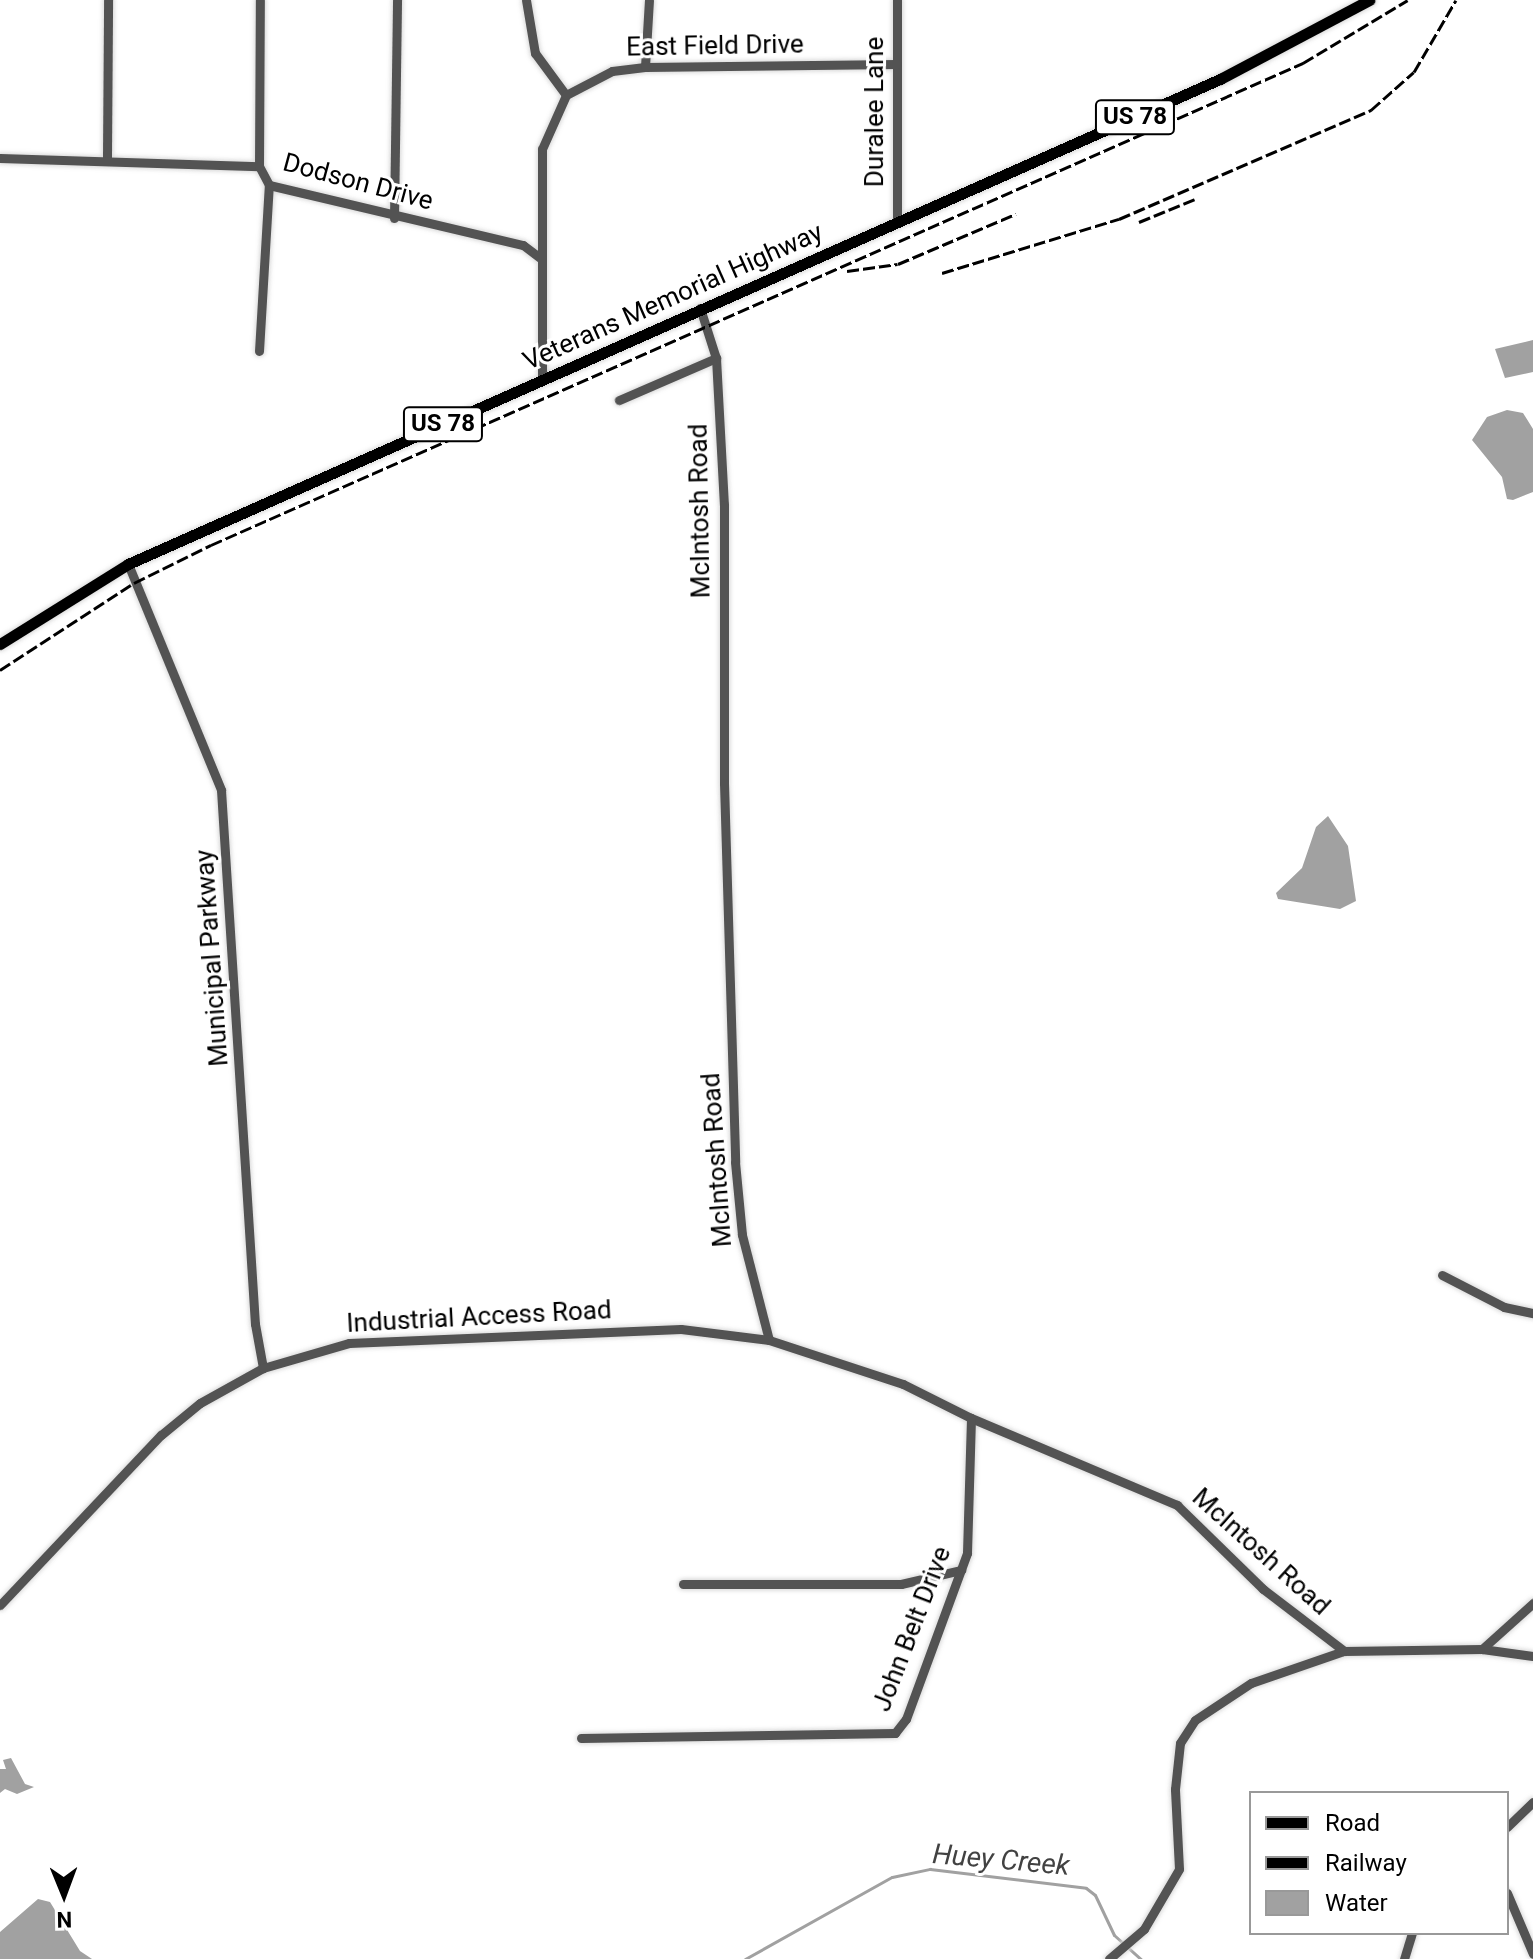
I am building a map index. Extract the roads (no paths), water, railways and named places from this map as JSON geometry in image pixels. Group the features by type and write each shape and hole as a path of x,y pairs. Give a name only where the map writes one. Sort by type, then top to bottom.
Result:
{"main road":[{"name":"Veterans Memorial Highway","path":"0,644 128,564 1272,55 1369,0"}],"street":[{"path":"107,157 108,0"},
{"path":"259,166 260,0"},
{"path":"394,218 397,0"},
{"path":"526,0 535,53 566,95 542,149 542,378"},
{"path":"645,67 649,0"},
{"name":"Duralee Lane","path":"897,0 897,223"},
{"name":"East Field Drive","path":"566,95 612,71 645,67 897,64"},
{"name":"Dodson Drive","path":"0,158 107,157 259,166 269,185 394,218 523,245 540,258"},
{"path":"259,351 269,185"},
{"name":"McIntosh Road","path":"700,308 716,358 724,505 724,783 735,1162 742,1235 769,1340 890,1379 971,1418 1177,1505 1263,1589 1344,1651"},
{"path":"619,400 716,358"},
{"name":"Municipal Parkway","path":"128,564 154,639 221,790 255,1324 263,1368"},
{"path":"1442,1275 1504,1307 1533,1313"},
{"name":"Industrial Access Road","path":"0,1605 161,1435 200,1403 263,1368 349,1343 681,1329 769,1340"},
{"name":"John Belt Drive","path":"581,1738 878,1737 895,1733 906,1719 961,1570 969,1526 971,1418"},
{"path":"683,1584 901,1584 961,1570"},
{"path":"1482,1649 1533,1603"},
{"path":"1109,1959 1144,1929 1179,1869 1175,1789 1180,1743 1195,1720 1251,1683 1344,1651 1482,1649 1533,1656"},
{"path":"1509,1825 1533,1802"},
{"path":"1509,1898 1533,1954"},
{"path":"1404,1959 1411,1935"}],"water":[{"path":"1533,340 1533,372 1505,378 1495,349"},
{"path":"1507,410 1523,413 1533,429 1533,492 1513,500 1507,499 1502,477 1472,440 1487,417"},
{"path":"1328,816 1348,846 1356,901 1340,909 1278,899 1276,893 1302,868 1316,827"},
{"path":"11,1758 25,1784 34,1787 17,1794 5,1789 0,1793 0,1769 6,1769 3,1760"},
{"path":"38,1899 50,1902 80,1951 92,1959 0,1959 0,1932"}],"waterway":[{"name":"Huey Creek","path":"745,1959 892,1877 930,1869 1086,1888 1095,1895 1114,1935 1141,1959"}],"railway":[{"path":"0,670 134,583 211,545 1303,63 1408,0"},
{"path":"942,273 1119,219 1371,110 1414,72 1456,0"},
{"path":"1139,222 1195,199"},
{"path":"847,271 898,264 1016,214"}]}
